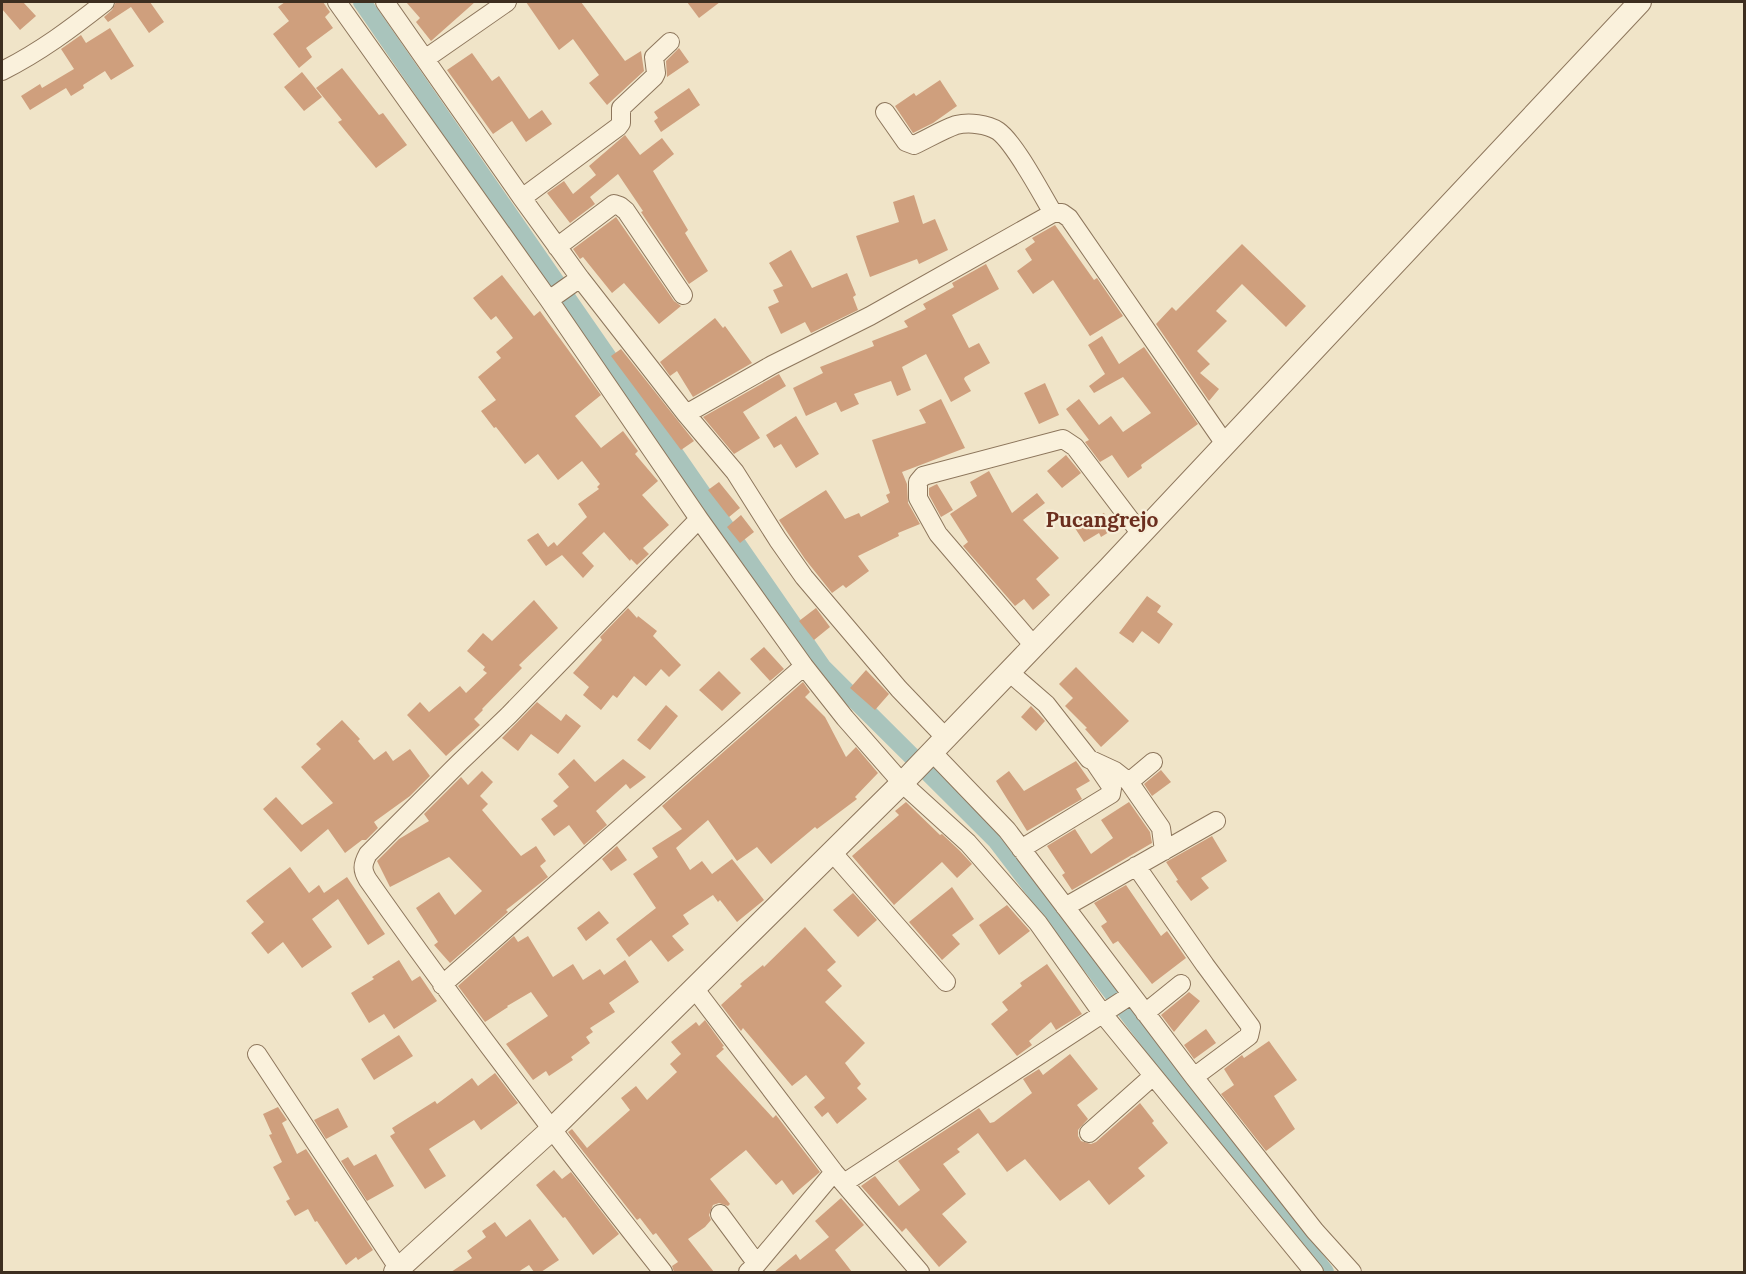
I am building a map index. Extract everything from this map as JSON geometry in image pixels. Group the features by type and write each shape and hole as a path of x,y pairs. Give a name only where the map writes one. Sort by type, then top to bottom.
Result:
{"street":[{"path":"2,71 62,36 105,2"},
{"path":"337,2 564,289 686,414 735,472 804,577 899,689 936,748 1007,830 1194,1077 1315,1231 1352,1272"},
{"path":"385,2 557,247 564,289 699,519 804,666 845,718 968,843 1038,923 1102,1014 1314,1272"},
{"path":"425,59 507,2"},
{"path":"257,1054 397,1271 550,1130 906,779 1141,534 1640,2"},
{"path":"522,198 618,127 621,123 621,108 654,77 656,73 654,57 670,42"},
{"path":"885,112 906,142 914,146 957,125 974,124 998,131 1007,140 1053,213"},
{"path":"557,247 614,204 620,206 626,211 683,295"},
{"path":"686,414 772,365 870,316 1053,213 1062,213 1069,218 1225,444"},
{"path":"1034,646 938,534 918,498 918,482 923,476 1063,439 1075,447 1141,534"},
{"path":"663,1272 550,1130 442,985 368,880 363,872 363,864 376,846 509,715 699,519"},
{"path":"442,985 804,666"},
{"path":"1009,672 1046,704 1089,759 1115,771 1129,782 1161,828 1164,851"},
{"path":"1021,849 1111,794 1112,788 1095,762"},
{"path":"1129,782 1153,762"},
{"path":"1065,907 1216,821"},
{"path":"832,852 946,982"},
{"path":"1136,866 1251,1027 1249,1036 1194,1077"},
{"path":"1145,1013 1181,984"},
{"path":"694,988 839,1177 920,1272"},
{"path":"720,1214 752,1268 839,1177 1131,995"},
{"path":"1089,1133 1153,1076"}],"building":[{"path":"2,2 23,2 36,16 20,30 2,9"},
{"path":"116,2 150,2 164,22 149,33 131,7 108,22 104,17 112,10"},
{"path":"285,2 323,2 330,12 325,17 333,28 306,48 312,57 299,68 273,34 289,21 278,7"},
{"path":"406,2 475,2 431,41 416,22 420,18"},
{"path":"526,2 581,2 625,61 641,51 644,71 607,105 589,83 599,75 573,39 559,50"},
{"path":"687,2 720,2 699,18"},
{"path":"110,28 134,66 111,80 105,71 71,96 66,88 30,110 21,96 40,84 42,88 74,69 61,49 81,35 86,43"},
{"path":"679,48 689,62 667,77 666,61"},
{"path":"472,53 492,81 499,76 529,119 542,110 552,124 526,142 512,121 493,134 447,70"},
{"path":"342,68 379,115 383,113 407,145 376,168 338,122 342,120 316,88"},
{"path":"302,72 322,97 304,111 284,87"},
{"path":"940,80 957,106 933,123 913,133 895,106 914,93 916,96"},
{"path":"689,88 700,105 661,132 654,121 658,118 654,112"},
{"path":"625,135 640,155 662,138 674,154 653,171 688,230 685,233 708,271 689,284 618,174 590,197 595,204 570,223 547,193 564,181 573,194 596,175 589,166"},
{"path":"914,195 923,224 935,219 948,250 919,264 917,259 870,277 856,236 899,222 893,202"},
{"path":"616,217 674,301 681,306 659,324 624,283 612,293 583,257 580,259 573,249"},
{"path":"1055,225 1094,280 1097,278 1123,316 1090,336 1053,280 1033,294 1017,271 1032,260 1025,249 1035,242 1032,238"},
{"path":"1242,244 1306,306 1286,327 1242,284 1216,311 1227,321 1197,351 1210,364 1200,373 1219,389 1209,401 1156,324 1172,307 1176,311"},
{"path":"791,250 812,288 847,273 856,295 853,297 858,310 811,333 805,322 781,334 768,307 779,302 773,290 783,286 769,263"},
{"path":"986,264 999,289 952,315 969,348 979,343 990,363 965,377 971,391 951,402 926,354 902,367 911,390 897,396 891,381 854,394 859,404 841,412 836,402 806,416 793,388 823,373 820,367 874,346 872,341 908,327 904,321 926,309 923,304 954,287 952,283"},
{"path":"502,275 534,316 540,311 601,395 575,416 601,448 623,431 638,451 635,454 658,481 642,495 669,525 643,548 649,554 637,565 631,559 630,561 604,532 582,553 594,566 583,578 562,555 546,566 527,540 538,533 548,547 554,542 557,546 587,517 578,504 599,489 597,487 600,484 582,461 558,480 538,454 525,464 481,411 496,400 478,377 501,358 496,352 513,338 496,316 491,320 473,298"},
{"path":"715,318 723,328 725,326 752,363 693,397 677,371 670,376 660,362"},
{"path":"1102,336 1119,364 1144,347 1198,424 1141,465 1142,468 1128,478 1112,455 1100,462 1085,442 1089,440 1066,409 1079,399 1099,425 1111,416 1123,432 1151,413 1123,377 1094,393 1089,386 1105,374 1088,345"},
{"path":"621,349 694,441 681,450 611,356"},
{"path":"779,374 786,386 743,412 760,438 734,454 703,417"},
{"path":"1045,383 1059,415 1039,424 1024,393"},
{"path":"941,399 965,448 902,472 907,484 908,503 920,524 898,533 899,536 858,556 869,571 846,588 843,585 832,593 805,559 779,520 826,490 845,519 859,513 861,517 889,502 886,495 890,493 872,440 926,423 919,410"},
{"path":"796,416 819,454 796,468 781,444 774,448 766,435"},
{"path":"1066,455 1081,473 1062,488 1047,471"},
{"path":"989,471 1012,513 1037,493 1045,503 1023,520 1059,558 1036,579 1050,595 1033,610 1024,599 1015,606 963,546 968,542 950,514 977,496 970,482"},
{"path":"719,482 740,508 729,517 708,490"},
{"path":"937,484 953,510 941,517 929,495 929,488"},
{"path":"1104,513 1114,529 1101,537 1099,533 1084,542 1073,525 1087,516 1090,520"},
{"path":"741,515 754,532 740,543 727,527"},
{"path":"1147,596 1161,606 1157,612 1173,624 1159,644 1142,631 1133,643 1119,633"},
{"path":"534,600 558,628 519,665 522,668 482,709 474,719 480,725 446,756 407,715 420,702 429,712 460,686 466,693 487,673 483,670 485,667 467,651 483,633 492,641"},
{"path":"628,608 637,618 638,616 657,631 653,636 681,665 669,677 661,669 646,686 634,676 617,698 613,695 601,710 583,695 589,687 573,673 602,640 600,637"},
{"path":"816,608 830,627 814,640 799,621"},
{"path":"764,647 784,669 770,681 750,659"},
{"path":"1076,667 1129,721 1101,747 1085,729 1087,728 1065,706 1073,698 1059,684"},
{"path":"866,670 889,694 875,710 850,688"},
{"path":"719,671 741,693 722,711 699,690"},
{"path":"803,682 810,692 805,697 825,717 846,757 856,747 878,773 855,797 857,799 817,829 815,827 771,864 757,847 737,861 708,820 676,848 690,870 702,861 712,874 732,859 764,900 737,922 720,900 718,902 713,895 683,915 689,924 672,936 684,950 668,962 651,940 629,957 616,939 656,908 633,874 658,857 652,848 682,829 662,806"},
{"path":"537,702 561,721 566,714 581,726 558,754 531,734 518,751 502,738"},
{"path":"666,705 678,716 650,750 637,740"},
{"path":"1031,706 1045,721 1036,731 1021,717"},
{"path":"342,720 360,739 358,741 374,760 386,751 393,761 410,749 430,776 410,796 374,822 378,828 366,840 362,840 345,853 328,829 301,852 263,809 276,797 302,825 333,803 301,767 321,749 316,744"},
{"path":"574,759 595,782 623,759 646,777 630,789 626,784 596,811 607,825 584,845 569,825 554,836 541,819 558,806 553,801 569,787 558,774"},
{"path":"1076,761 1090,781 1076,789 1082,799 1027,831 996,781 1009,771 1024,791"},
{"path":"1161,770 1171,782 1152,796 1144,784"},
{"path":"482,771 493,782 480,796 488,804 482,810 521,856 536,846 546,861 540,866 548,877 506,910 508,912 450,963 434,945 438,942 416,908 439,892 455,915 482,891 449,857 390,887 377,861 399,839 429,821 424,814 461,777 468,785"},
{"path":"906,802 972,864 957,878 942,862 894,905 852,856 899,815 895,811"},
{"path":"1129,802 1150,832 1152,843 1072,890 1062,875 1065,873 1047,846 1075,829 1091,854 1113,838 1101,820"},
{"path":"1212,836 1227,861 1201,878 1209,888 1191,901 1176,881 1178,880 1166,862"},
{"path":"617,846 627,860 611,871 602,859"},
{"path":"290,867 309,893 319,885 324,893 347,877 385,934 368,945 338,899 312,919 332,947 302,968 283,942 268,954 251,933 264,922 246,901"},
{"path":"1126,885 1161,936 1167,931 1186,958 1152,984 1118,941 1113,944 1101,926 1107,922 1094,903"},
{"path":"952,887 974,919 952,935 960,944 942,960 909,922"},
{"path":"853,893 877,920 858,937 833,910"},
{"path":"1007,905 1030,931 999,955 979,925"},
{"path":"599,911 609,923 586,941 577,928"},
{"path":"805,927 836,962 827,970 842,986 825,1002 865,1043 845,1063 861,1084 857,1088 867,1099 837,1124 828,1112 822,1117 814,1107 825,1098 806,1075 792,1086 743,1028 741,1031 721,1005 742,986 740,984 763,965 764,967"},
{"path":"514,936 518,942 528,936 553,977 573,964 583,980 600,969 604,975 625,960 639,982 609,1003 615,1012 590,1028 593,1032 586,1037 590,1043 571,1057 573,1060 549,1076 546,1071 533,1080 506,1044 548,1016 531,992 485,1022 458,986"},
{"path":"399,960 412,981 420,976 437,1001 394,1029 384,1014 369,1023 351,993"},
{"path":"1047,964 1082,1014 1056,1030 1051,1022 1029,1041 1032,1045 1017,1056 991,1024 1008,1010 1002,1002 1022,986 1020,983"},
{"path":"1189,992 1200,1001 1174,1032 1161,1015"},
{"path":"705,1020 724,1046 722,1047 724,1049 716,1056 773,1118 776,1115 820,1172 793,1195 782,1180 776,1185 746,1150 710,1179 730,1204 728,1206 719,1203 713,1205 709,1215 711,1220 688,1239 714,1272 674,1272 672,1266 678,1262 656,1233 653,1235 640,1218 637,1220 568,1132 572,1129 587,1148 630,1110 621,1098 636,1086 647,1100 677,1072 670,1064 681,1054 671,1042 696,1022 699,1026"},
{"path":"1206,1029 1216,1043 1194,1059 1184,1045"},
{"path":"399,1035 413,1056 374,1080 361,1059"},
{"path":"1269,1041 1297,1080 1274,1096 1295,1129 1266,1151 1221,1094 1234,1085 1224,1069 1242,1055 1244,1058"},
{"path":"1070,1054 1098,1089 1077,1105 1088,1119 1078,1130 1081,1141 1091,1144 1096,1142 1140,1103 1168,1143 1138,1168 1145,1176 1109,1205 1089,1180 1060,1201 1025,1159 1007,1172 978,1133 957,1149 960,1152 943,1164 966,1194 942,1214 967,1242 939,1267 906,1228 902,1232 861,1186 875,1176 899,1206 920,1190 898,1161 979,1108 990,1123 994,1122 1032,1093 1023,1079 1039,1069 1043,1075"},
{"path":"495,1073 518,1103 481,1130 474,1120 429,1149 446,1176 425,1189 390,1136 395,1133 392,1128 435,1101 437,1104 472,1078 478,1086"},
{"path":"278,1107 287,1120 282,1123 297,1154 306,1149 373,1250 358,1260 356,1257 346,1265 308,1209 295,1216 286,1201 290,1199 273,1167 282,1162 269,1135 272,1134 263,1114"},
{"path":"338,1108 348,1127 326,1139 314,1120"},
{"path":"376,1154 394,1186 367,1201 341,1161 348,1157 354,1166"},
{"path":"554,1170 562,1179 571,1172 619,1234 593,1255 565,1217 563,1218 536,1185"},
{"path":"841,1198 864,1225 835,1250 852,1272 774,1272 796,1254 800,1260 829,1237 815,1221"},
{"path":"530,1219 559,1260 541,1272 534,1272 529,1265 518,1272 451,1272 472,1258 467,1251 486,1237 482,1231 495,1222 506,1237"}],"waterway":[{"path":"362,2 823,668 996,840 1325,1272"}],"district":[{"name":"Pucangrejo","path":"1102,520"}]}
